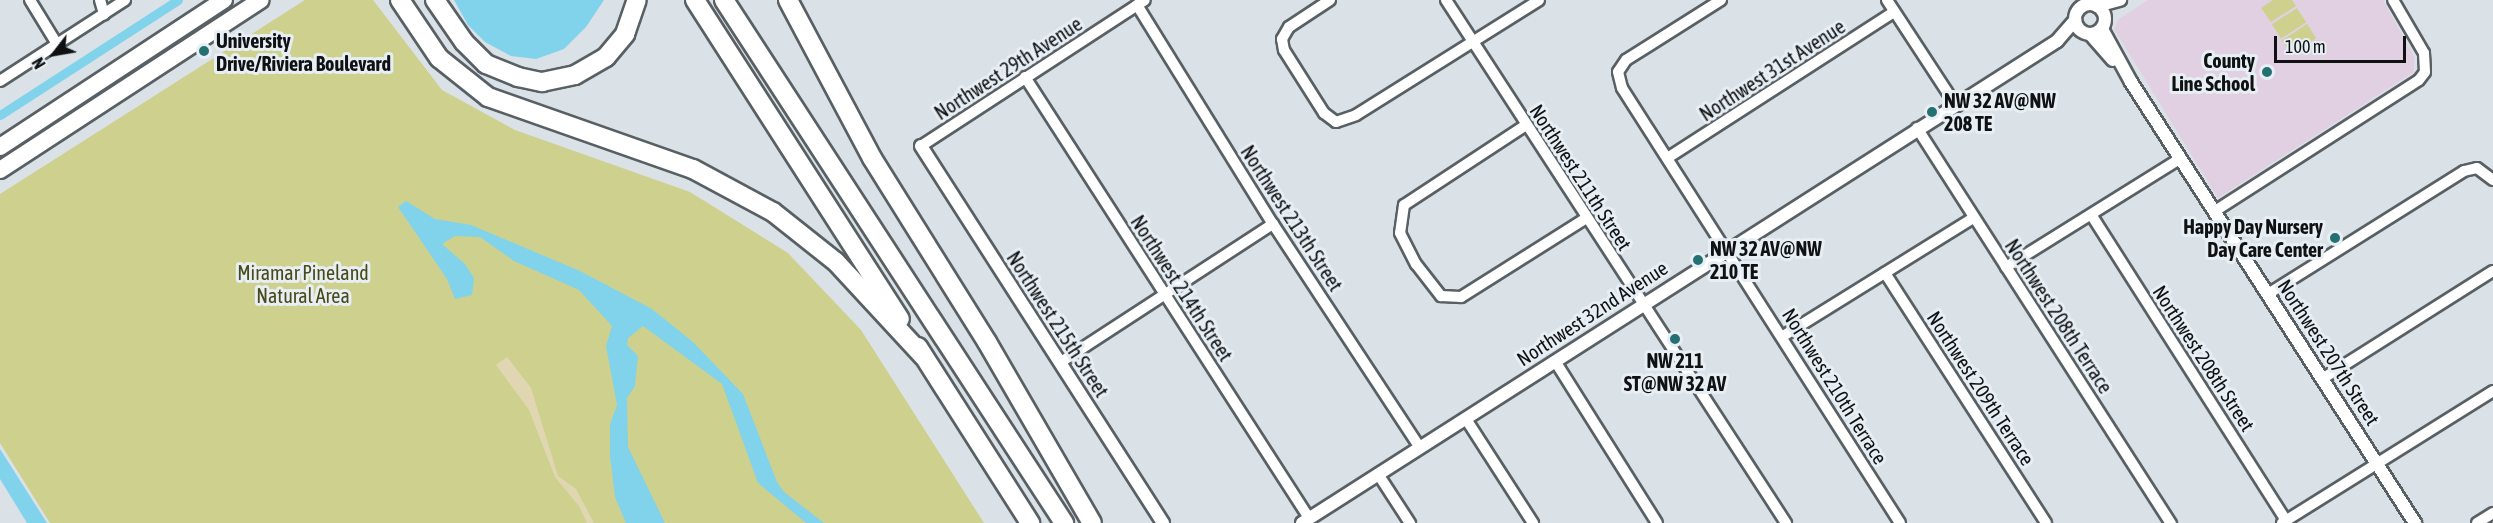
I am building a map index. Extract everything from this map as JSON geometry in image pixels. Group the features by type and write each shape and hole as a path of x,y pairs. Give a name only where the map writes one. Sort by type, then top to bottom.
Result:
{"highway":[{"path":"400,0 439,58 482,93 502,104 693,169 773,212 837,262 924,357"},
{"path":"435,0 464,42 486,64 518,77 542,82 575,75 606,57 625,34 637,0"},
{"path":"695,0 1030,523"},
{"path":"724,0 1064,523"},
{"path":"788,0 872,158 987,342 1092,523"}],"main road":[{"path":"0,147 224,0"},
{"path":"0,170 261,0"}],"street":[{"path":"30,0 57,44"},
{"path":"100,0 104,14"},
{"path":"0,81 125,0"},
{"path":"1330,0 1289,27 1282,39 1284,50 1324,113 1336,122 1356,115 1539,0"},
{"name":"Northwest 211th Street","path":"1446,0 1585,219 1786,523"},
{"name":"Northwest 210th Terrace","path":"1721,0 1626,60 1618,72 1622,88 1669,157 1900,523"},
{"path":"1887,0 1955,104"},
{"path":"2071,0 2076,16 2096,29"},
{"path":"2215,211 2425,72 2424,52 2393,0"},
{"path":"2096,29 2119,1"},
{"path":"2096,29 2090,3 2119,1"},
{"name":"Northwest 29th Avenue","path":"921,146 1141,3"},
{"name":"Northwest 213th Street","path":"1141,3 1273,224 1420,448"},
{"name":"Northwest 32nd Avenue","path":"2057,41 2076,16 2090,3"},
{"name":"Northwest 31st Avenue","path":"1669,157 1894,12"},
{"name":"Northwest 32nd Avenue","path":"1305,521 1955,104 2057,41 2096,29"},
{"name":"Northwest 207th Street","path":"2096,29 2415,523"},
{"name":"Northwest 214th Street","path":"1025,77 1165,294 1305,521"},
{"path":"1526,125 1404,205 1400,233 1416,264 1441,296 1461,297 1585,219"},
{"name":"Northwest 208th Terrace","path":"1917,128 2171,523"},
{"name":"Northwest 215th Street","path":"921,146 1163,523"},
{"path":"2006,267 2092,216 2181,158"},
{"path":"2268,294 2464,171 2477,168 2493,180"},
{"name":"Northwest 208th Street","path":"2092,216 2284,522"},
{"path":"1783,336 1973,218"},
{"path":"1061,362 1273,224"},
{"path":"2322,379 2493,272"},
{"name":"Northwest 209th Terrace","path":"1885,273 2046,523"},
{"path":"1555,361 1657,523"},
{"path":"2284,522 2378,466 2493,391"},
{"path":"1466,419 1533,523"},
{"path":"1378,474 1410,523"},
{"path":"2476,523 2493,513"}],"shaded area":[{"path":"2148,0 2383,0 2414,56 2414,72 2218,198 2114,29 2119,19"}],"green space":[{"name":"Miramar Pineland Natural Area","path":"305,0 373,0 442,90 515,130 690,192 788,253 861,330 984,523 50,523 0,443 0,194"},
{"path":"2273,0 2292,0 2296,6 2271,22 2261,8"},
{"path":"2297,8 2306,22 2281,39 2272,24"},
{"path":"2307,24 2316,38 2291,55 2282,40"}],"sand":[{"path":"507,357 531,388 558,476 576,489 594,523 587,523 579,506 555,477 529,410 496,365"}],"water":[{"path":"454,0 604,0 586,27 564,49 536,59 511,56 485,42 468,25"},
{"path":"406,201 435,219 471,225 580,271 652,309 693,342 743,394 777,482 784,492 824,523 806,523 758,483 722,384 643,326 628,338 627,345 638,356 635,386 627,398 628,447 665,523 626,523 615,497 610,456 610,424 617,405 606,346 612,326 579,290 514,261 480,237 455,236 442,244 465,264 474,278 472,295 455,299 447,279 398,207"},
{"path":"0,449 47,523 27,523 0,479"}],"waterway":[{"path":"0,115 178,0"}],"place":[{"name":"University Drive/Riviera Boulevard","path":"204,51"},
{"name":"County Line School","path":"2267,72"},
{"name":"NW 32 AV@NW 208 TE","path":"1932,112"},
{"name":"Happy Day Nursery Day Care Center","path":"2335,238"},
{"name":"NW 32 AV@NW 210 TE","path":"1698,260"},
{"name":"NW 211 ST@NW 32 AV","path":"1675,339"}]}
